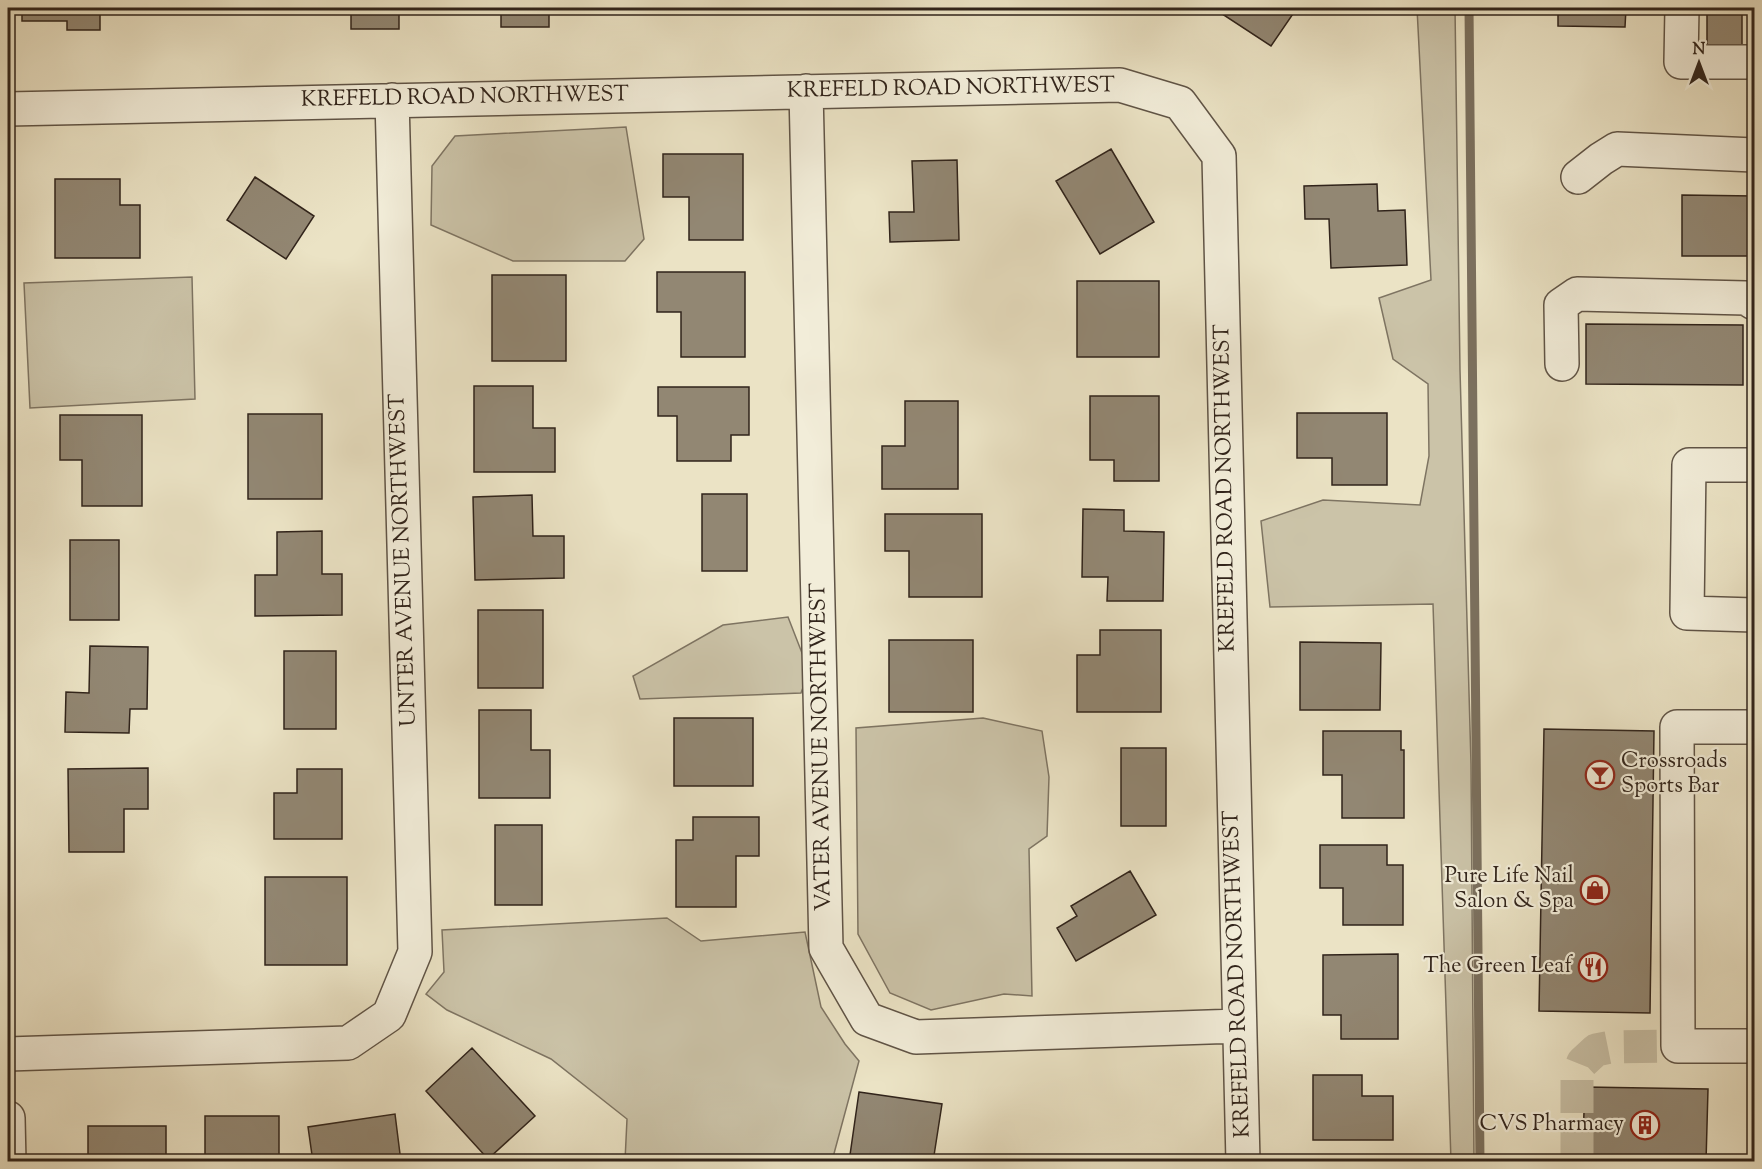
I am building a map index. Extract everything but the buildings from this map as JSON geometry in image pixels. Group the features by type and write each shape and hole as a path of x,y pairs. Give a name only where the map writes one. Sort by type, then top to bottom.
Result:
{"street":[{"path":"1682,8 1681,62 1755,62"},
{"name":"KREFELD ROAD NORTHWEST","path":"8,108 1120,85 1180,103 1219,156 1243,1161"},
{"name":"VATER AVENUE NORTHWEST","path":"806,91 826,948 867,1018 916,1036 1238,1026"},
{"name":"UNTER AVENUE NORTHWEST","path":"8,1054 348,1043 390,1015 415,952 392,100"},
{"path":"1578,177 1617,149 1755,154"},
{"path":"1562,364 1561,306 1577,294 1746,298 1755,303"},
{"path":"1755,465 1689,465 1687,613 1755,615"},
{"path":"1755,727 1677,727 1678,1047 1755,1046"},
{"path":"8,1118 9,1161"}],"shaded area":[{"path":"1417,8 1455,8 1460,370 1471,764 1474,1162 1451,1161 1433,604 1270,607 1261,521 1323,500 1420,505 1429,456 1428,384 1393,359 1379,298 1431,280"},
{"path":"626,127 644,239 625,261 513,261 431,225 432,166 455,136"},
{"path":"192,277 195,399 30,408 24,283"},
{"path":"788,617 809,671 801,693 640,699 633,676 723,625"},
{"path":"983,718 1042,731 1049,777 1047,836 1029,849 1032,996 1004,994 931,1010 890,993 858,934 856,728"},
{"path":"667,918 701,941 805,932 821,1007 859,1061 832,1161 625,1161 627,1119 551,1059 447,1010 426,994 444,972 442,930"}],"waterway":[{"path":"1469,8 1480,1162"}],"tunnel":[{"path":"1577,1162 1577,1077 1583,1062 1596,1050 1611,1047 1678,1046"}],"place":[{"name":"Crossroads Sports Bar","path":"1600,775"},
{"name":"Pure Life Nail Salon & Spa","path":"1595,890"},
{"name":"The Green Leaf","path":"1593,967"},
{"name":"CVS Pharmacy","path":"1645,1125"}]}
